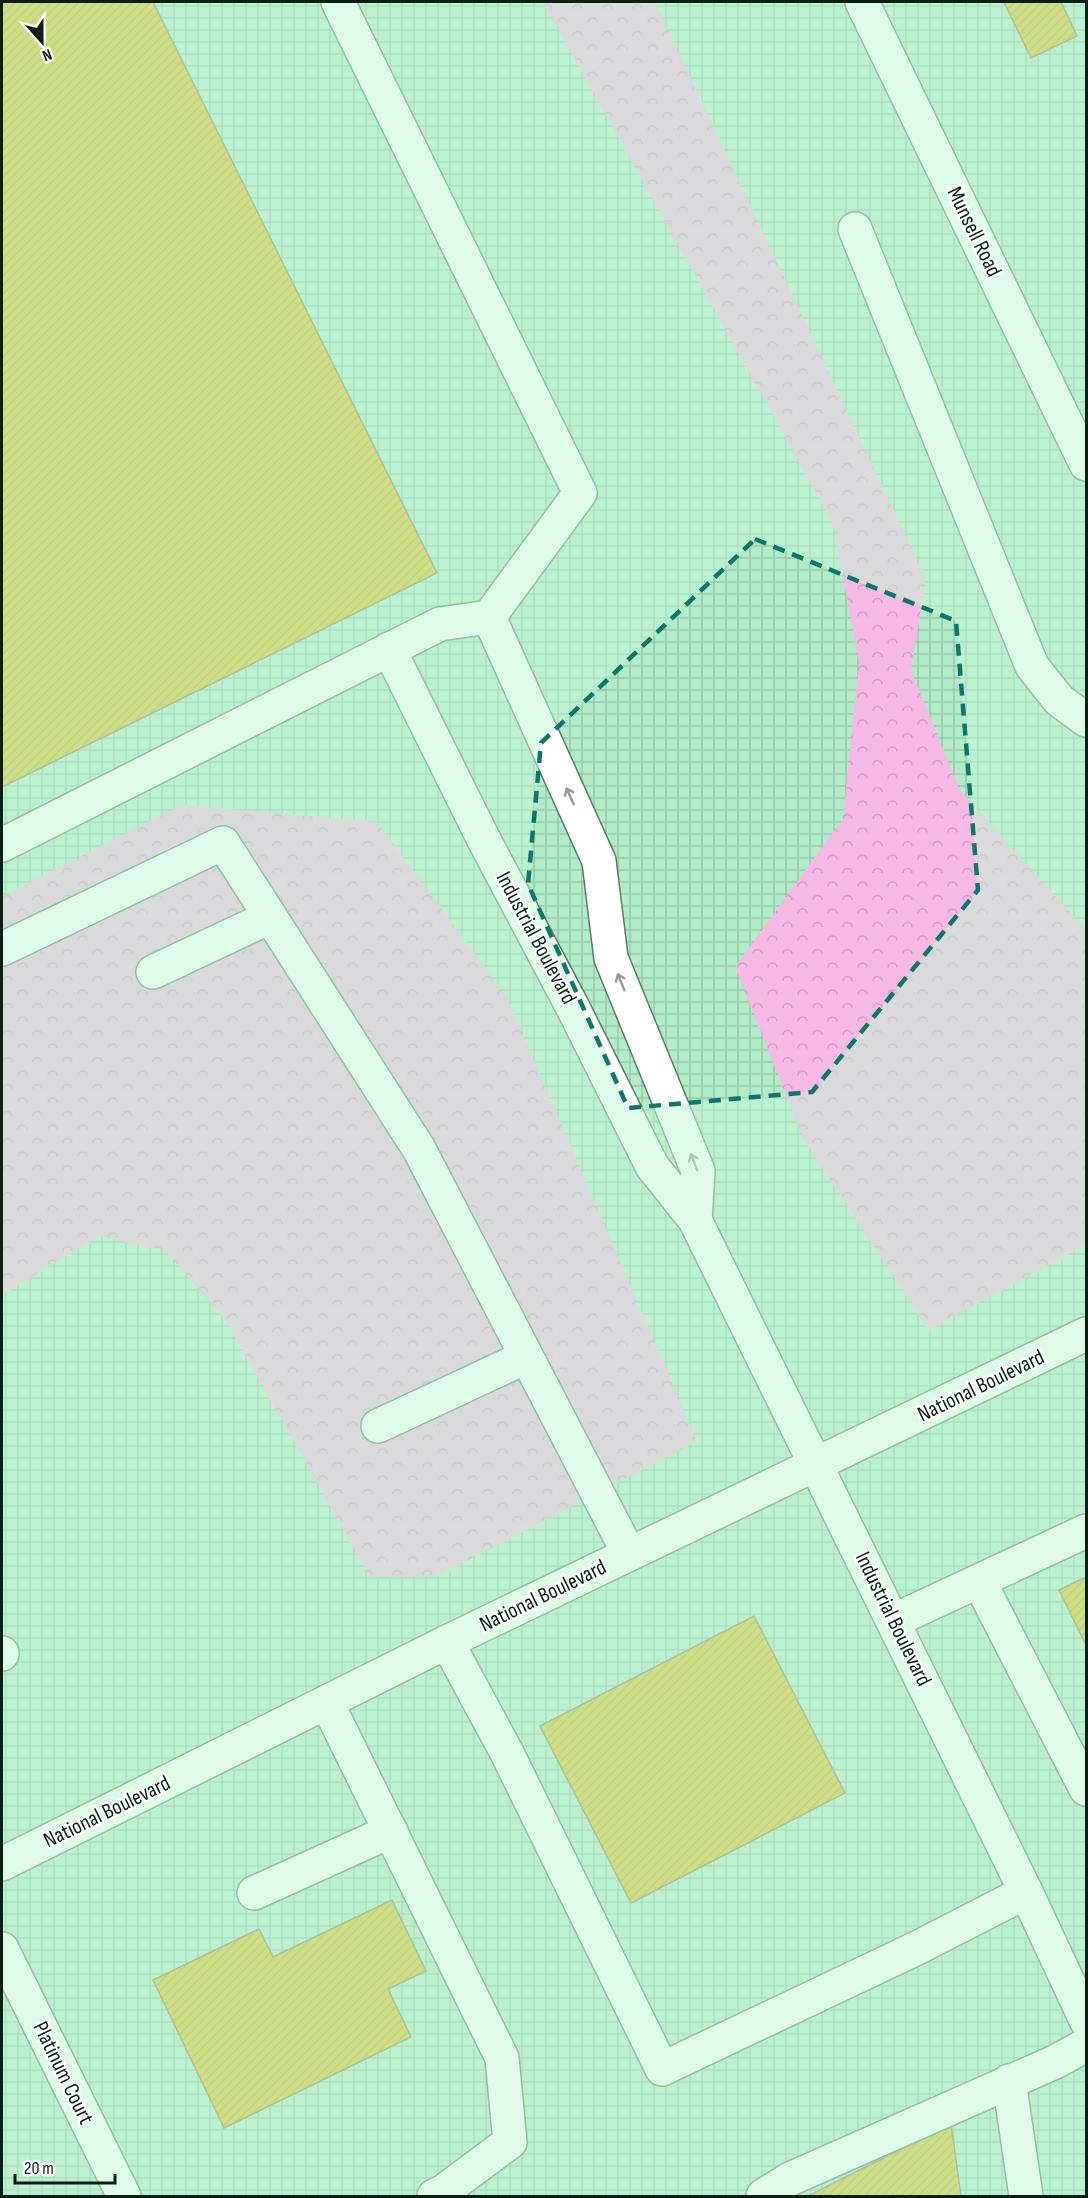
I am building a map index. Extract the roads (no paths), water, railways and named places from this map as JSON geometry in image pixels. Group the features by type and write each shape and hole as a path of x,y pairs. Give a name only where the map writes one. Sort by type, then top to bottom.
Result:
{"street":[{"path":"2,845 440,624 489,617 580,493 338,2"},
{"name":"Munsell Road","path":"862,2 1086,464"},
{"path":"855,229 1032,666 1059,700 1086,720"},
{"name":"Industrial Boulevard","path":"489,617 599,861 611,958 698,1171 695,1220"},
{"name":"Industrial Boulevard","path":"389,649 483,838 573,1008 652,1166 695,1220 1026,1892 1086,2020"},
{"path":"2,949 223,843 419,1149 628,1554"},
{"path":"153,972 270,917"},
{"name":"National Boulevard","path":"2,1864 447,1642 1086,1334"},
{"path":"378,1426 526,1357"},
{"path":"893,1621 1086,1531"},
{"path":"979,1581 1086,1789"},
{"path":"447,1642 507,1753 662,2069 917,1948 1026,1892"},
{"path":"327,1703 502,2058 510,2142 434,2196"},
{"path":"254,1893 391,1831"},
{"name":"Platinum Court","path":"2,1949 124,2196"},
{"path":"763,2196 790,2179 1055,2062 1086,2045"},
{"path":"1009,2081 1026,2196"}]}
